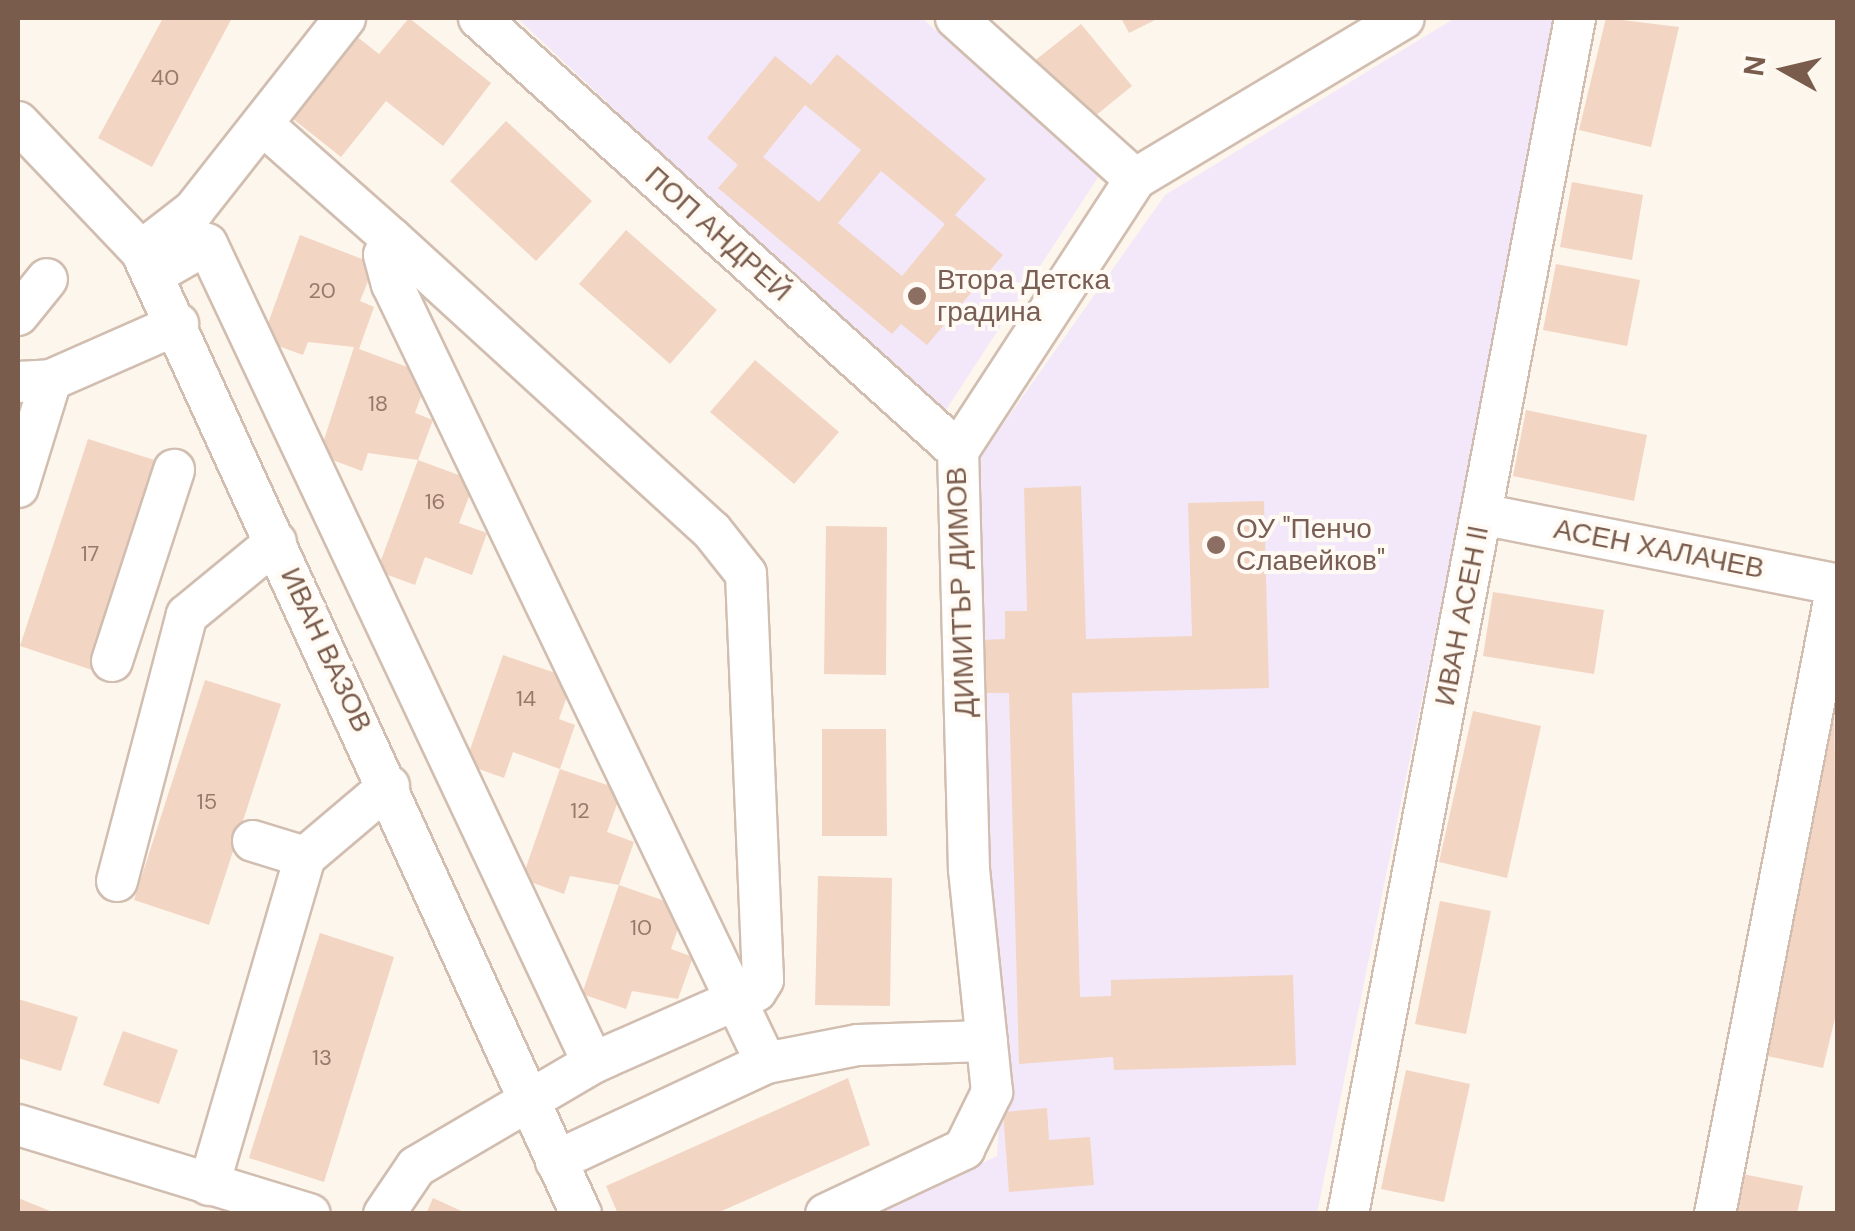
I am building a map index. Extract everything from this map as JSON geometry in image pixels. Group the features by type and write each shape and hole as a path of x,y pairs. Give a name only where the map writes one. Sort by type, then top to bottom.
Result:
{"street":[{"path":"148,263 344,18"},
{"name":"ПОП АНДРЕЙ","path":"479,18 958,451"},
{"path":"956,18 1135,179"},
{"name":"ДИМИТЪР ДИМОВ","path":"826,1214 964,1149 992,1092 969,870 958,451 1135,179 1404,18"},
{"name":"ИВАН АСЕН II","path":"1348,1214 1576,18"},
{"name":"ИВАН ВАЗОВ","path":"18,122 148,263 582,1214"},
{"path":"262,124 712,531 746,574 765,966 756,991 594,1062 416,1167 384,1214"},
{"path":"390,238 384,255 392,284 732,1000 766,1063"},
{"path":"148,263 207,244 594,1062"},
{"path":"18,315 47,279"},
{"path":"18,486 34,381 178,324"},
{"path":"112,662 174,470"},
{"name":"АСЕН ХАЛАЧЕВ","path":"1481,514 1837,585"},
{"path":"117,882 188,616 276,542"},
{"path":"1715,1214 1837,585"},
{"path":"130,606 188,616"},
{"path":"209,1185 305,857 389,786"},
{"path":"253,841 305,857"},
{"path":"556,1160 766,1063 858,1045 987,1041"},
{"path":"18,1125 310,1214"}],"shaded area":[{"name":"Втора Детска градина","path":"517,18 922,18 1099,176 942,416"},
{"name":"ОУ \"Пенчо Славейков\"","path":"1455,18 1561,18 1317,1213 875,1214 997,1156 1001,1087 980,850 980,457 1165,195"}],"building":[{"path":"163,18 232,18 152,167 98,138"},
{"path":"409,18 491,83 443,146 386,101 341,157 283,111 347,29 379,54"},
{"path":"1121,18 1159,18 1129,33"},
{"path":"1606,18 1679,27 1651,147 1579,130"},
{"path":"1081,24 1132,86 1084,125 1033,62"},
{"path":"837,54 986,179 955,215 1003,255 927,345 901,324 892,334 718,188 738,165 707,138 775,56 811,85","holes":["805,105 861,150 819,202 763,157","881,171 945,224 902,276 838,223"]},
{"path":"506,121 592,201 536,261 450,181"},
{"path":"1572,182 1643,195 1632,260 1560,247"},
{"path":"626,230 717,310 670,364 579,284"},
{"path":"300,235 375,264 360,301 374,307 359,349 429,375 415,413 433,420 418,460 368,453 362,471 319,455 354,347 308,342 303,355 262,340"},
{"path":"1556,264 1640,280 1627,346 1543,330"},
{"path":"755,360 839,432 794,484 710,412"},
{"path":"1526,410 1647,435 1634,501 1513,476"},
{"path":"88,439 161,462 92,670 20,646"},
{"path":"418,460 475,481 459,523 487,533 472,575 425,557 415,585 377,571"},
{"path":"1081,486 1086,639 1192,636 1188,503 1264,501 1269,688 1072,693 1080,997 1111,996 1111,980 1293,975 1296,1065 1114,1070 1113,1057 1019,1064 1009,693 982,693 981,640 1005,639 1005,611 1027,611 1024,488"},
{"path":"826,526 887,527 886,675 824,674"},
{"path":"1493,592 1604,610 1594,674 1483,656"},
{"path":"503,655 573,679 559,719 575,725 560,769 513,752 504,778 465,764"},
{"path":"205,680 281,704 209,925 134,900"},
{"path":"1834,700 1838,1006 1823,1068 1767,1056 1778,1002 1768,1000 1774,966 1784,967 1801,882 1790,880"},
{"path":"1473,711 1541,726 1507,878 1439,862"},
{"path":"822,729 886,729 887,836 822,836"},
{"path":"560,769 622,790 607,832 634,842 619,885 570,876 564,894 522,879"},
{"path":"818,876 892,878 890,1006 815,1005"},
{"path":"619,885 685,908 671,949 693,957 678,999 632,991 626,1009 582,994"},
{"path":"1440,901 1491,911 1466,1034 1415,1024"},
{"path":"320,933 394,957 324,1182 249,1158"},
{"path":"18,999 78,1017 61,1071 18,1058"},
{"path":"123,1031 178,1050 159,1104 103,1085"},
{"path":"1406,1070 1470,1084 1444,1202 1381,1189"},
{"path":"848,1078 870,1145 715,1214 618,1214 606,1186"},
{"path":"1047,1108 1049,1140 1090,1137 1094,1185 1009,1192 1003,1112"},
{"path":"1738,1173 1803,1186 1797,1214 1736,1214"},
{"path":"18,1198 55,1213 55,1214 18,1214"},
{"path":"433,1198 468,1214 426,1214"}],"place":[{"name":"Втора Детска градина","path":"917,296"},
{"name":"ОУ \"Пенчо Славейков\"","path":"1216,545"}]}
